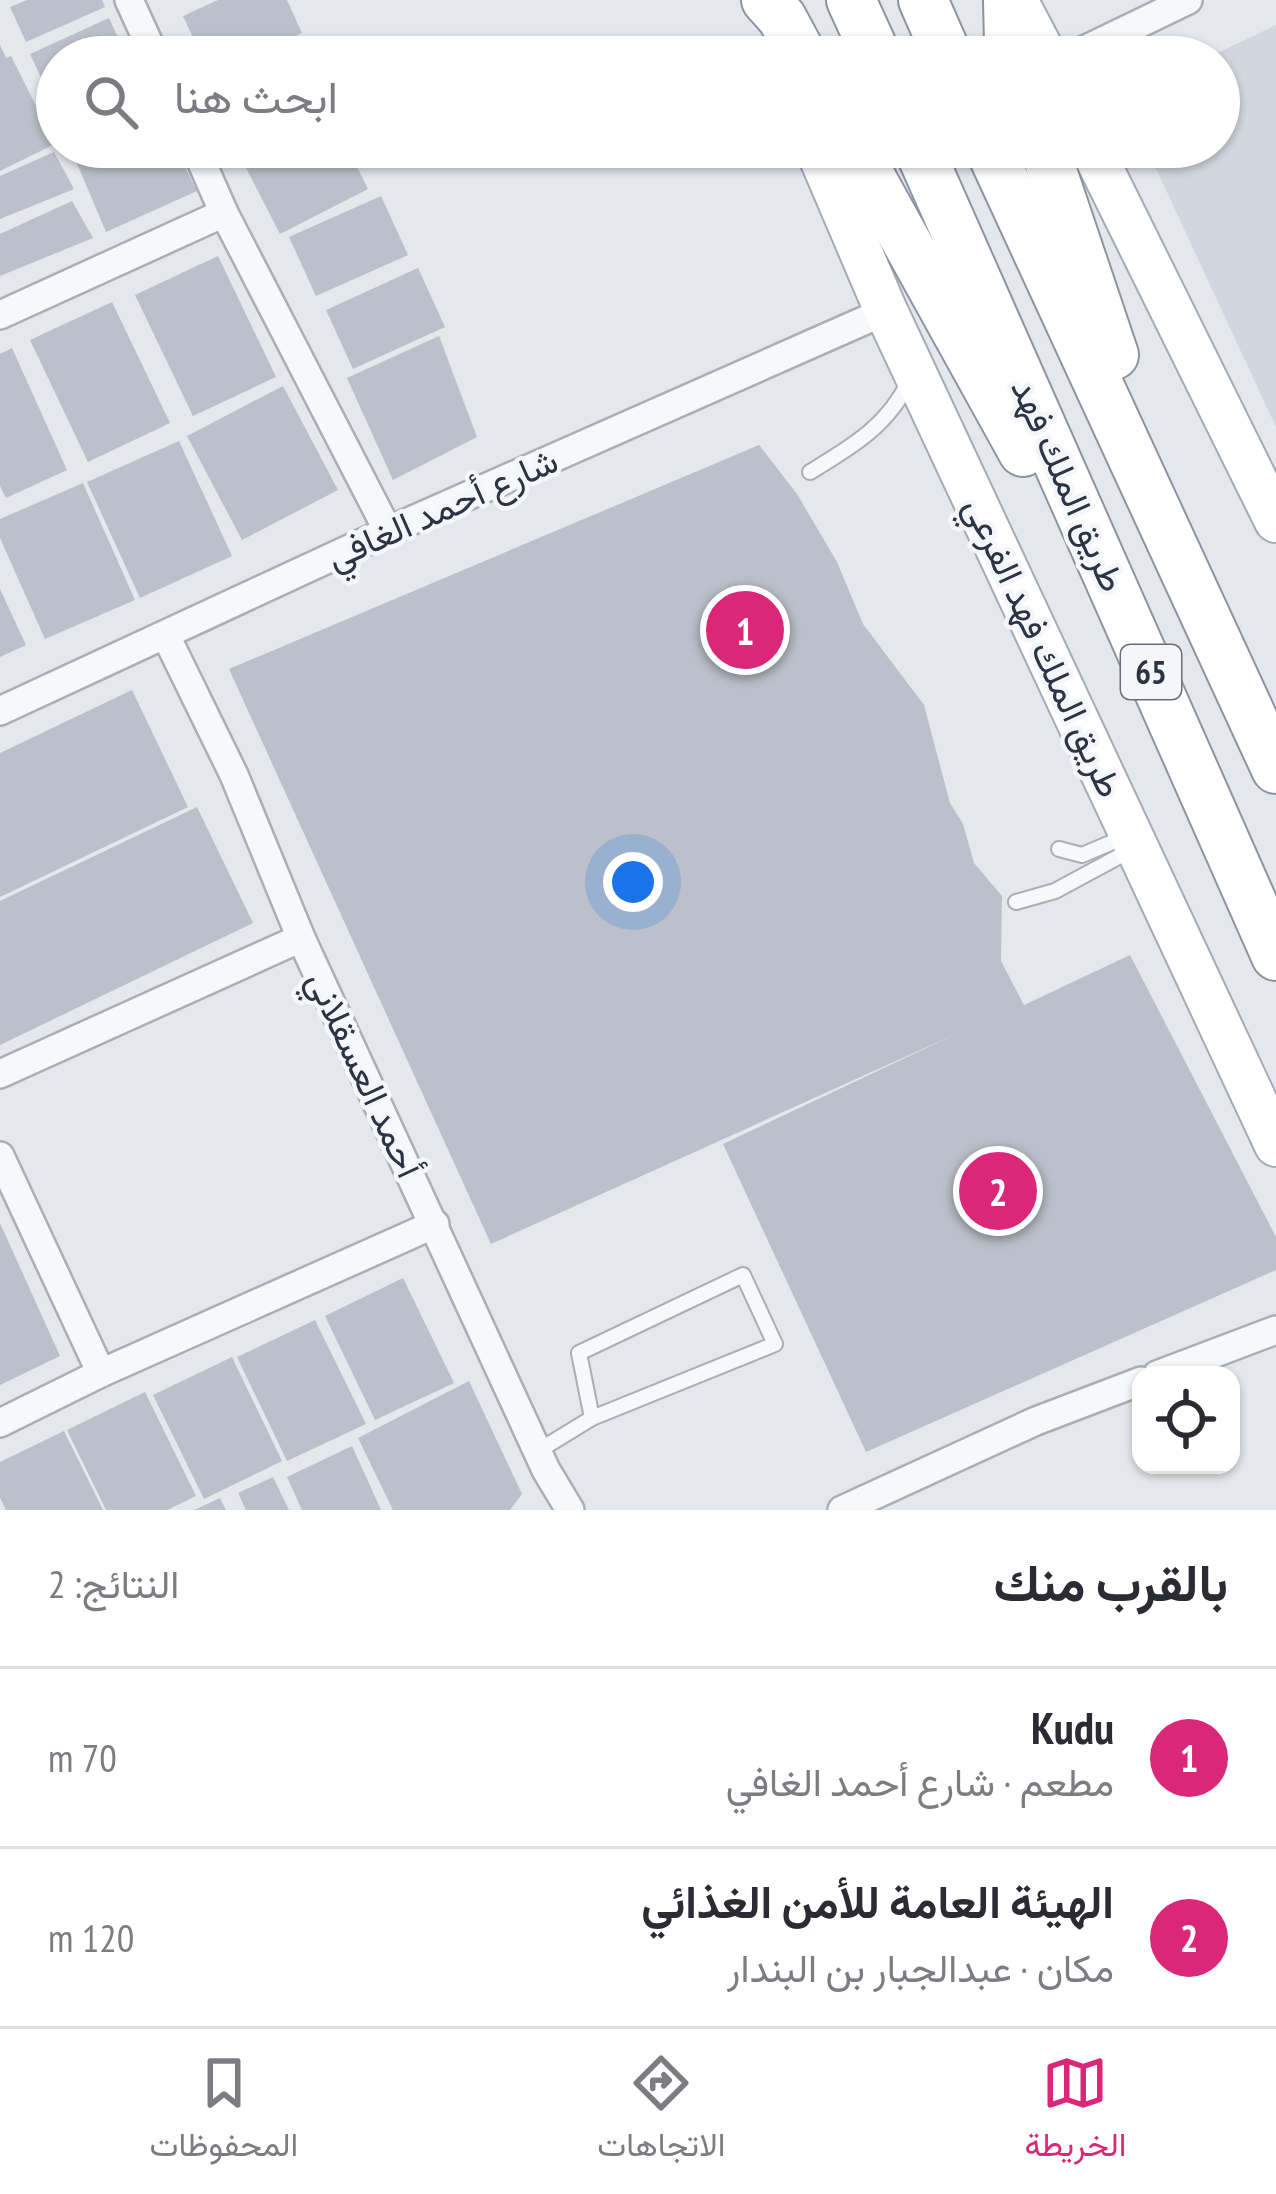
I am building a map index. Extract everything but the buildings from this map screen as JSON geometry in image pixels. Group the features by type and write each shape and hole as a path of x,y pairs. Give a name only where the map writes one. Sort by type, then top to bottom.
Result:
{"highway":[{"path":"766,0 792,36"},
{"path":"851,0 867,36"},
{"path":"923,0 939,36"},
{"path":"1010,36 1012,0"},
{"path":"866,168 1043,488 1082,514"},
{"name":"طريق الملك فهد","path":"927,168 1276,956"},
{"name":"طريق الملك فهد","path":"999,168 1276,769"},
{"path":"1051,168 1124,386 1123,442"}],"main road":[{"path":"754,0 769,36"},
{"path":"1012,0 1033,36"},
{"name":"طريق الملك فهد الفرعي","path":"825,168 913,371 1276,1144"},
{"path":"1101,168 1276,521"}],"street":[{"path":"129,0 145,36"},
{"path":"1114,36 1189,0"},
{"path":"204,168 388,531"},
{"path":"0,315 224,213"},
{"name":"شارع أحمد الغافي","path":"0,711 388,531 886,311"},
{"name":"أحمد العسقلاني","path":"166,636 234,775 301,938 538,1451 570,1510"},
{"path":"0,1074 301,938"},
{"path":"0,1156 101,1373"},
{"path":"0,1423 435,1224"},
{"path":"1180,1366 1276,1330"},
{"path":"842,1510 1036,1420 1132,1384"}],"lane":[{"path":"810,472 856,444 897,407 913,371"},
{"path":"1059,849 1082,855 1135,841"},
{"path":"1016,902 1055,891 1135,841"},
{"path":"538,1451 592,1418 776,1344 743,1275 579,1353 592,1418"}],"shaded area":[{"path":"1276,25 1276,427 1156,168 1240,168 1240,42"}],"place":[{"name":"Kudu","path":"745,630"},
{"name":"الهيئة العامة للأمن الغذائي","path":"998,1191"}]}
